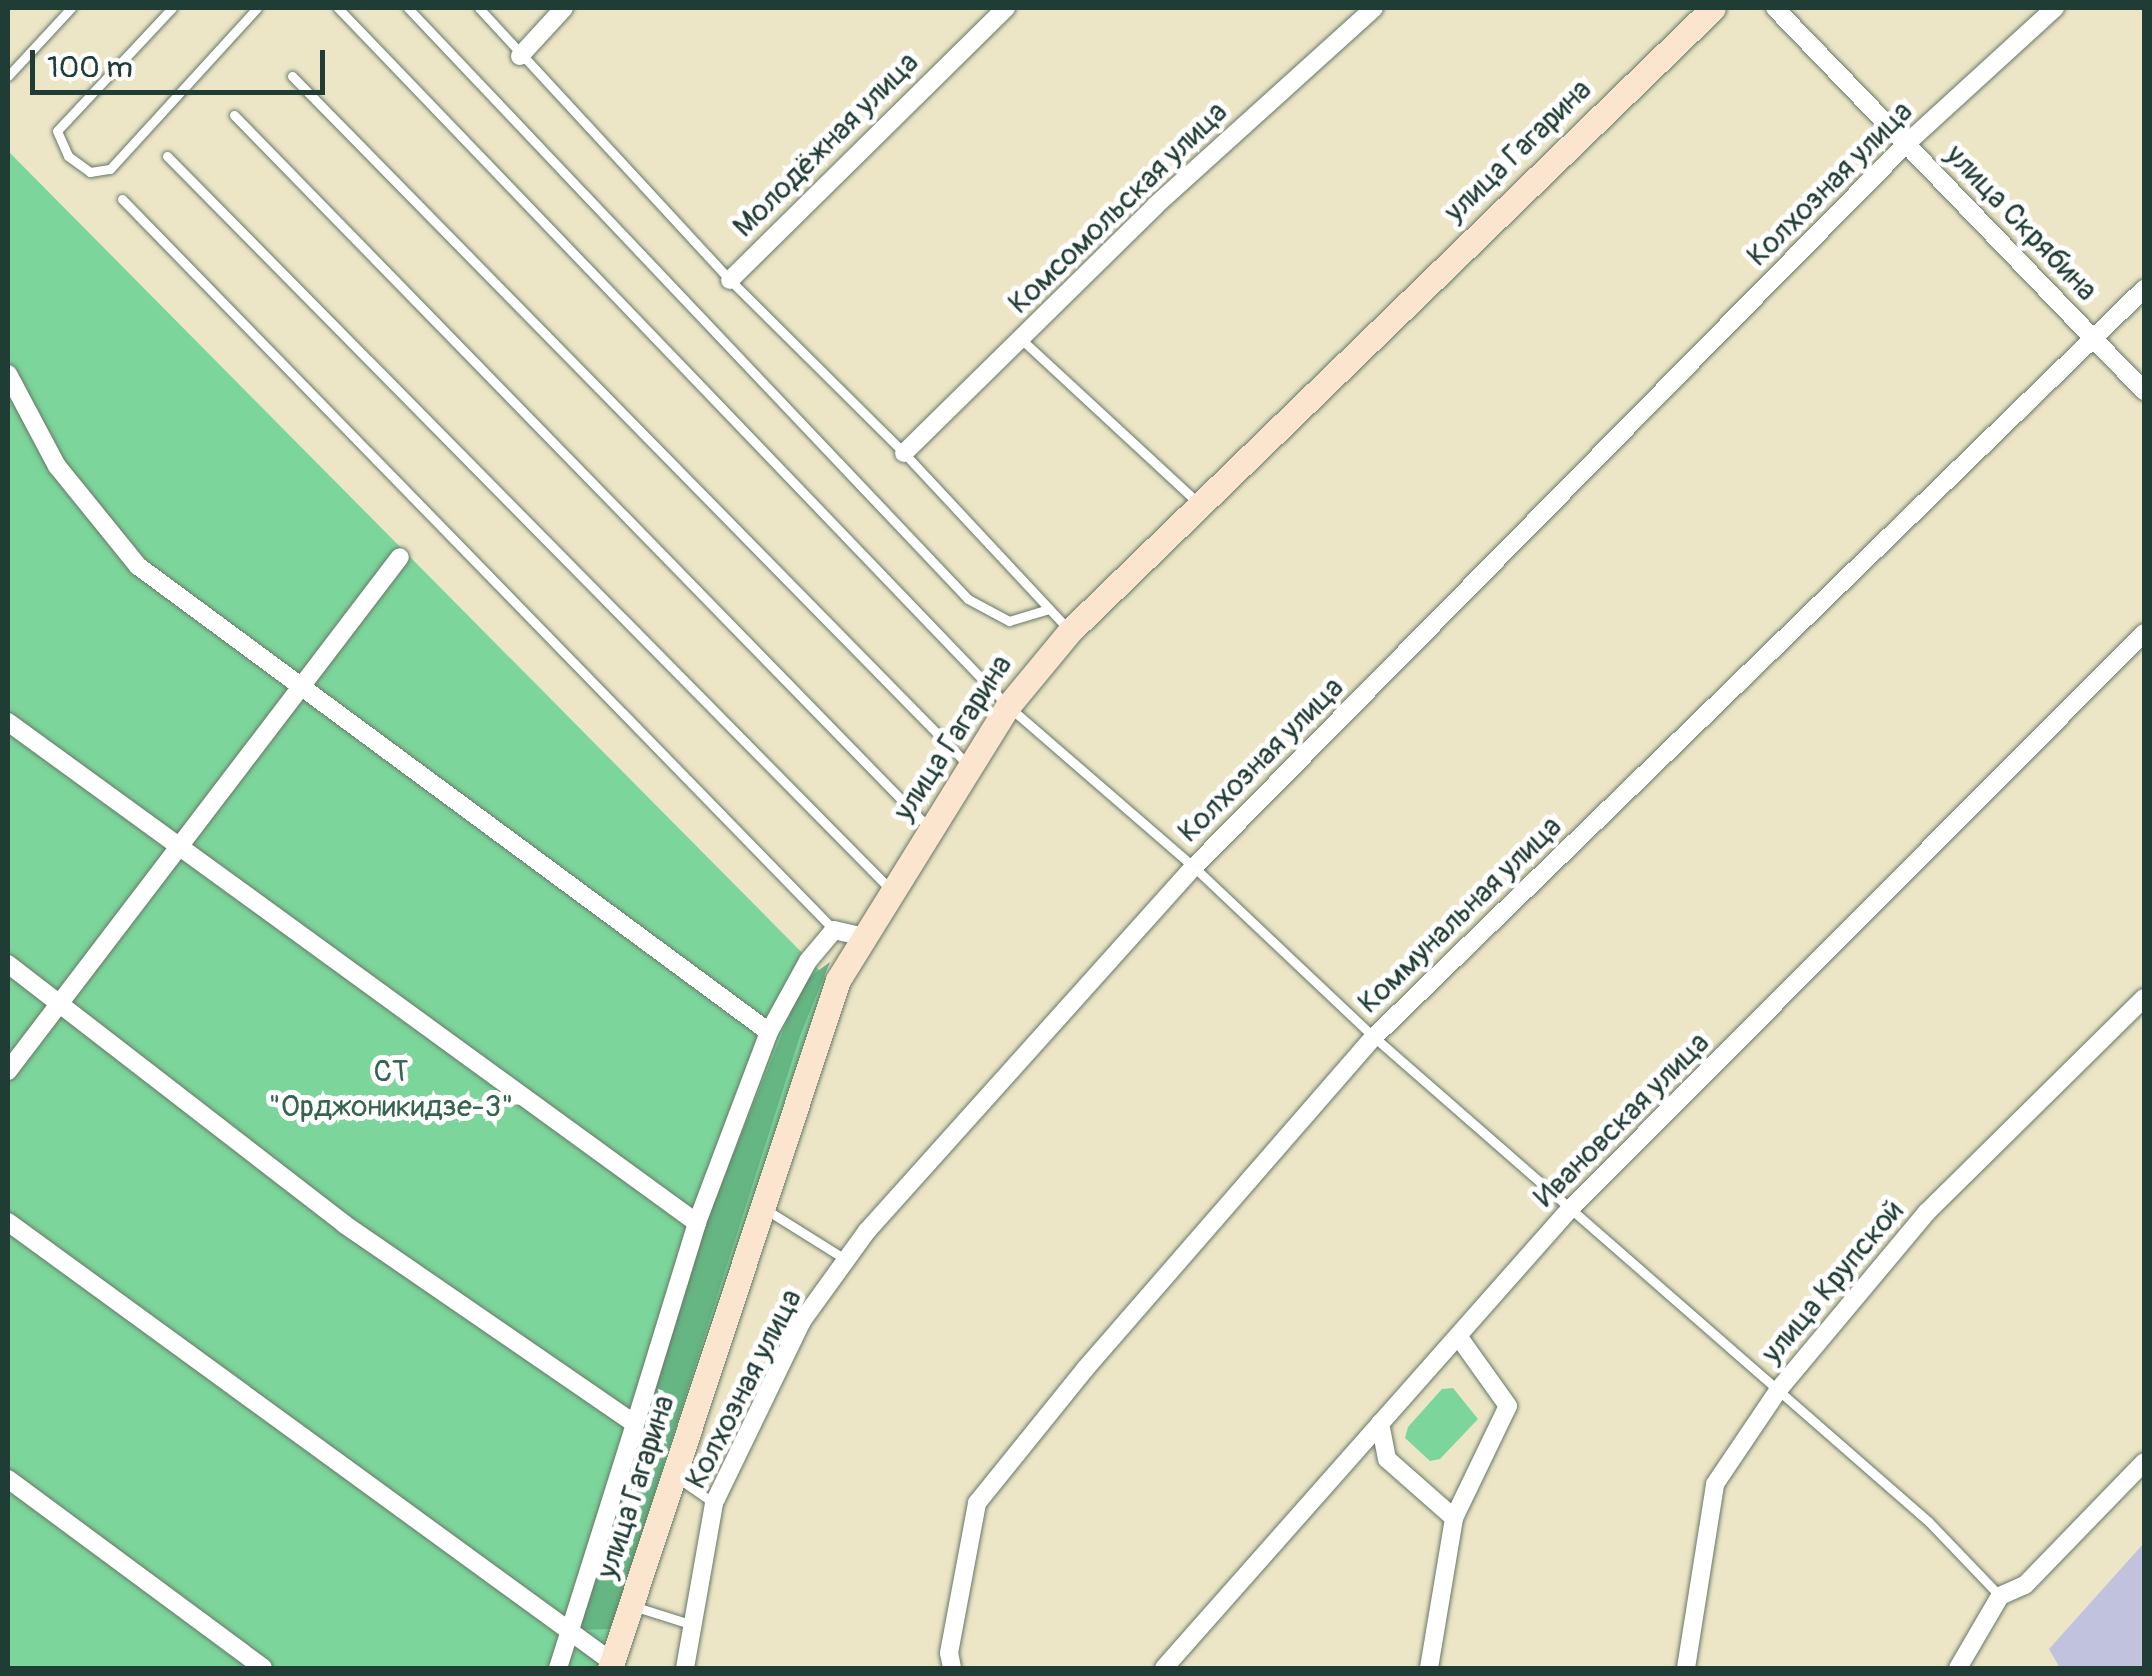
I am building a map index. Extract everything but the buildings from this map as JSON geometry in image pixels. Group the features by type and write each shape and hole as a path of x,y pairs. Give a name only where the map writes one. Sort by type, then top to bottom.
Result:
{"main road":[{"name":"улица Гагарина","path":"612,1665 838,980 1008,706 1070,632 1713,8"}],"street":[{"path":"520,56 564,8"},
{"name":"Молодёжная улица","path":"730,280 1006,8"},
{"name":"Комсомольская улица","path":"904,452 1020,338 1374,8"},
{"name":"улица Скрябина","path":"1774,8 2144,391"},
{"name":"Колхозная улица","path":"686,1668 714,1503 802,1321 919,1168 1194,867 1906,144 2055,8"},
{"name":"Коммунальная улица","path":"952,1668 977,1503 1374,1038 2144,289"},
{"path":"8,374 56,466 138,566 300,690 769,1032"},
{"path":"8,1070 400,556"},
{"name":"Ивановская улица","path":"1164,1668 1570,1209 2144,633"},
{"path":"8,722 697,1223"},
{"path":"558,1668 697,1223 769,1032 808,961 834,930 864,938"},
{"path":"8,964 344,1224 634,1424"},
{"name":"улица Крупской","path":"1686,1668 1715,1484 1779,1389 1927,1212 2144,998"},
{"path":"8,1222 612,1665"},
{"path":"1429,1668 1454,1518 1508,1406 1458,1336"},
{"path":"1380,1423 1387,1459 1454,1518"},
{"path":"1958,1668 2000,1596 2026,1585 2144,1462"},
{"path":"8,1479 263,1668"}],"lane":[{"path":"8,76 71,8"},
{"path":"172,8 57,131 68,156 90,172 110,169 257,8"},
{"path":"338,8 1008,706 1194,867 1374,1038 1929,1522 2000,1596"},
{"path":"408,8 968,599 1009,621 1049,609"},
{"path":"479,8 730,280 904,452 1070,632"},
{"path":"292,76 970,767"},
{"path":"234,115 931,830"},
{"path":"167,156 893,892"},
{"path":"122,199 834,930"},
{"path":"1020,338 1200,505"},
{"path":"763,1208 846,1260"},
{"path":"674,1476 714,1503"},
{"path":"630,1606 693,1625"}],"shaded area":[{"path":"2144,1543 2144,1668 2060,1668 2049,1649"}],"green space":[{"name":"СТ \"Орджоникидзе-3\"","path":"8,151 831,982 604,1668 8,1668"},
{"path":"830,962 800,1036 611,1629 577,1630 689,1264 803,982"},
{"path":"1453,1388 1478,1419 1440,1459 1430,1461 1405,1438 1408,1427 1442,1389"}]}
